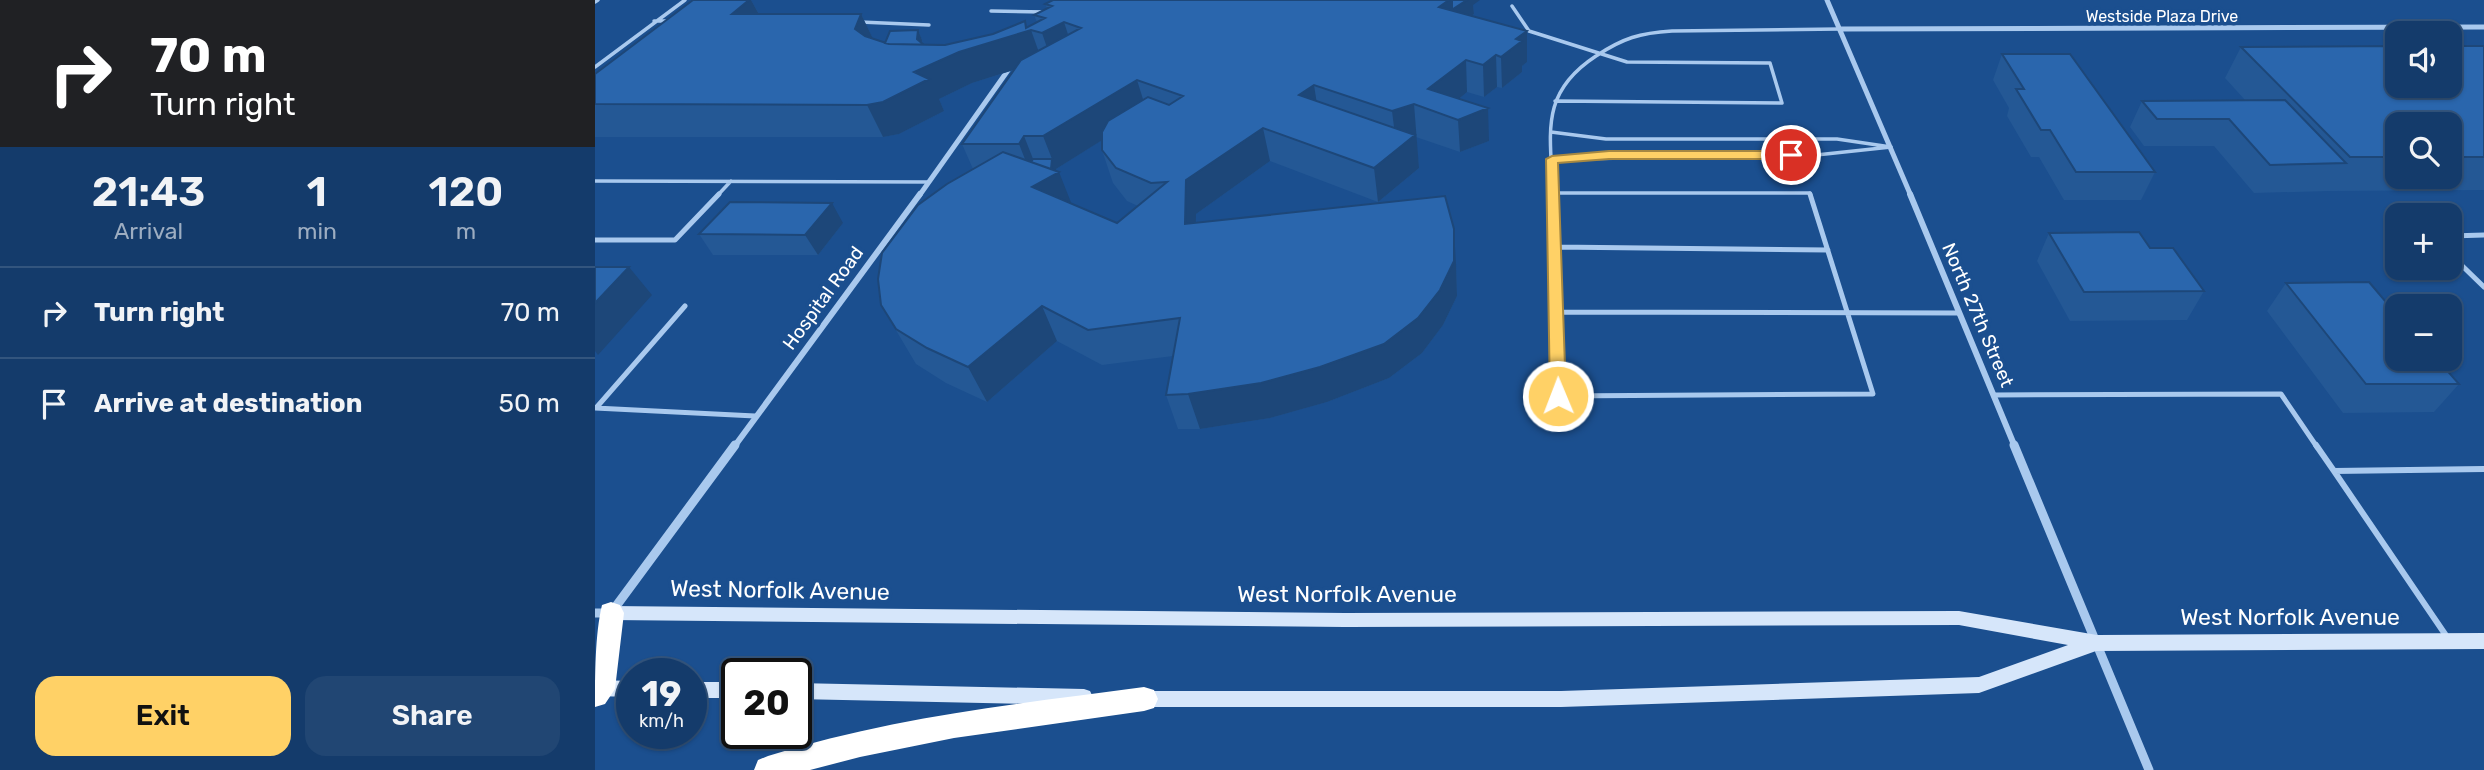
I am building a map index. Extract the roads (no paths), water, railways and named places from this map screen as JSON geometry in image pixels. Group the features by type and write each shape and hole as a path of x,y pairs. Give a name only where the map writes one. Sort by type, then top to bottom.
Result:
{"highway":[{"path":"597,691 600,617"},
{"path":"768,770 803,758 907,734 1144,699"}],"main road":[{"name":"West Norfolk Avenue","path":"600,617 1345,620 1959,618 2097,643 2484,640"},
{"name":"West Norfolk Avenue","path":"812,691 1144,699 1561,699 1979,685 2097,643"},
{"path":"597,691 616,690"}],"street":[{"name":"North 27th Street","path":"1827,0 1891,147 2149,770"},
{"path":"1041,24 1051,9"},
{"name":"Westside Plaza Drive","path":"1840,29 2484,27"},
{"name":"Hospital Road","path":"600,617 755,416 1017,57"}],"lane":[{"path":"595,67 684,0"},
{"path":"1513,6 1529,31 1627,62 1770,63 1782,103 1555,101"},
{"path":"991,12 1051,9"},
{"path":"654,21 680,21"},
{"path":"852,22 929,25"},
{"path":"1555,193 1810,193 1873,394 1558,396 1555,193 1551,132 1555,101 1561,87 1577,69 1598,53 1618,41 1645,33 1672,30 1840,29"},
{"path":"1551,132 1606,139 1837,139 1891,147"},
{"path":"1552,159 1609,155 1843,155 1891,147"},
{"path":"595,181 929,181"},
{"path":"595,240 675,240 731,181"},
{"path":"2462,236 2484,235"},
{"path":"1555,247 1828,250"},
{"path":"2462,266 2484,287"},
{"path":"595,408 685,306"},
{"path":"1557,312 1959,313"},
{"path":"1994,395 2281,394 2449,641"},
{"path":"595,408 755,416"},
{"path":"2334,471 2484,469"}]}
